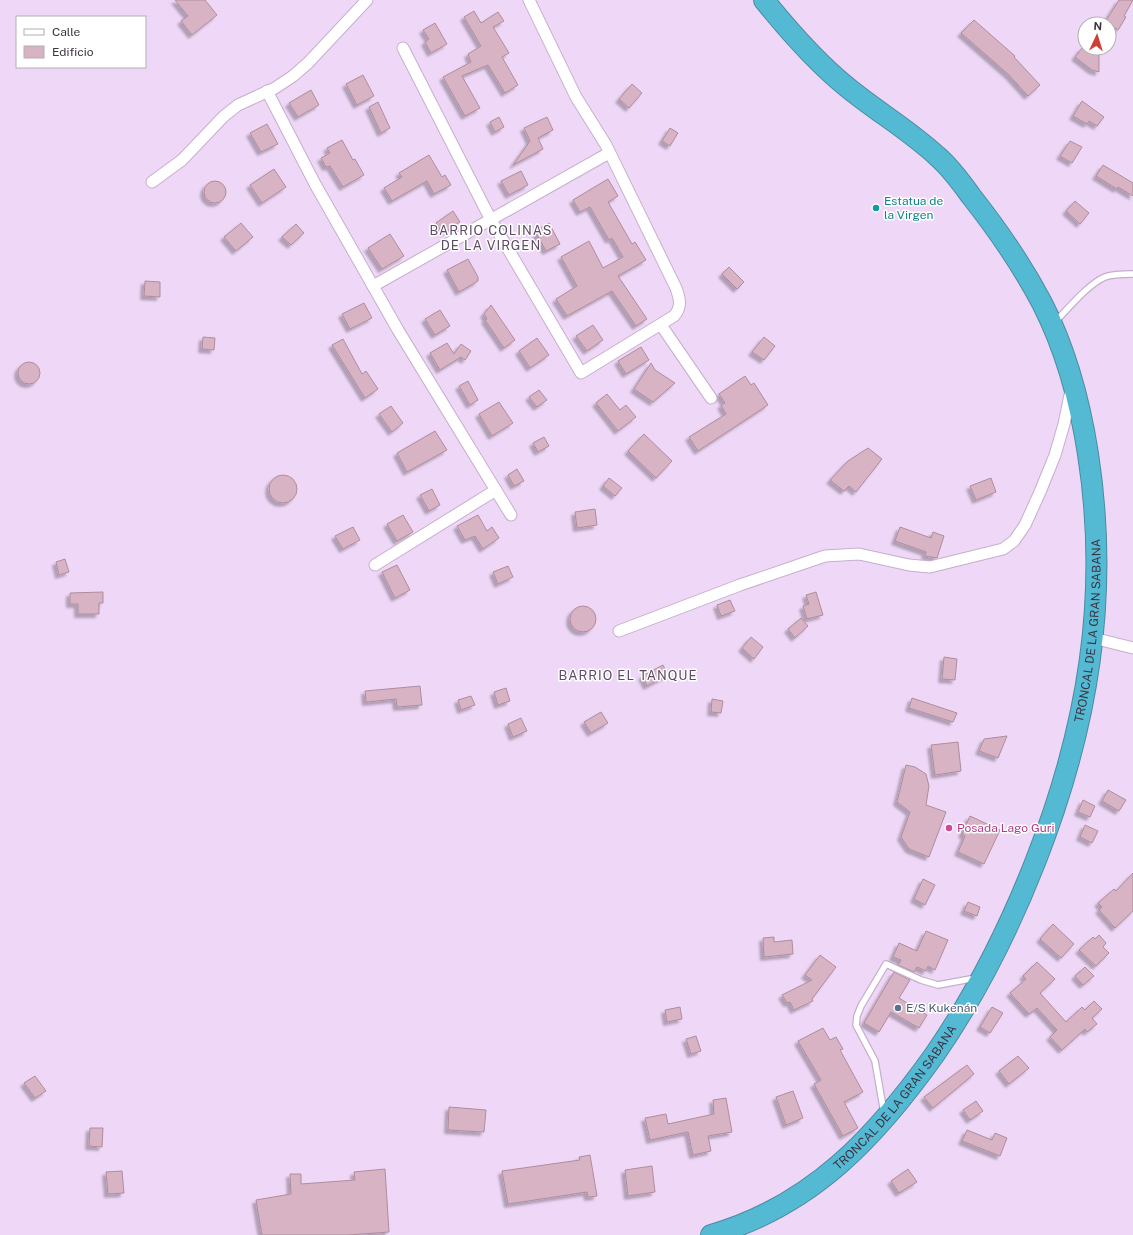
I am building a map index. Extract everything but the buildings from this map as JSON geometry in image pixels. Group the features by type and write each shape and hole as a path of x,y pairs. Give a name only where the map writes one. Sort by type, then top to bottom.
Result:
{"highway":[{"name":"TRONCAL DE LA GRAN SABANA","path":"711,1235 762,1215 804,1191 843,1163 885,1119 949,1034 984,977 1020,900 1064,781 1080,720 1092,638 1097,542 1096,516 1086,445 1062,347 1042,302 1008,246 953,173 933,153 845,86 789,30 764,0"}],"street":[{"path":"152,182 182,160 224,116 238,105 293,76 308,63 367,0"},
{"path":"403,48 490,220 581,373 661,325 677,312 680,304 679,296 609,153 576,97 529,0"},
{"path":"267,91 315,184 373,286 511,514"},
{"path":"373,286 609,153"},
{"path":"661,325 711,398"},
{"path":"619,630 740,585 825,556 859,554 909,565 930,567 940,566 1003,549 1014,541 1025,525 1040,492 1055,455 1064,424 1072,383"},
{"path":"374,565 496,490"},
{"path":"1092,638 1133,648"}],"lane":[{"path":"1052,325 1096,283 1105,277 1117,274 1133,274"},
{"path":"885,1119 875,1061 856,1025 857,1016 861,1006 886,964 921,980 938,985 984,977"}],"place":[{"name":"Estatua de la Virgen","path":"876,208"},
{"name":"Posada Lago Guri","path":"949,828"},
{"name":"E/S Kukenán","path":"898,1008"}],"district":[{"name":"BARRIO COLINAS DE LA VIRGEN","path":"491,238"},
{"name":"BARRIO EL TANQUE","path":"628,675"}]}
